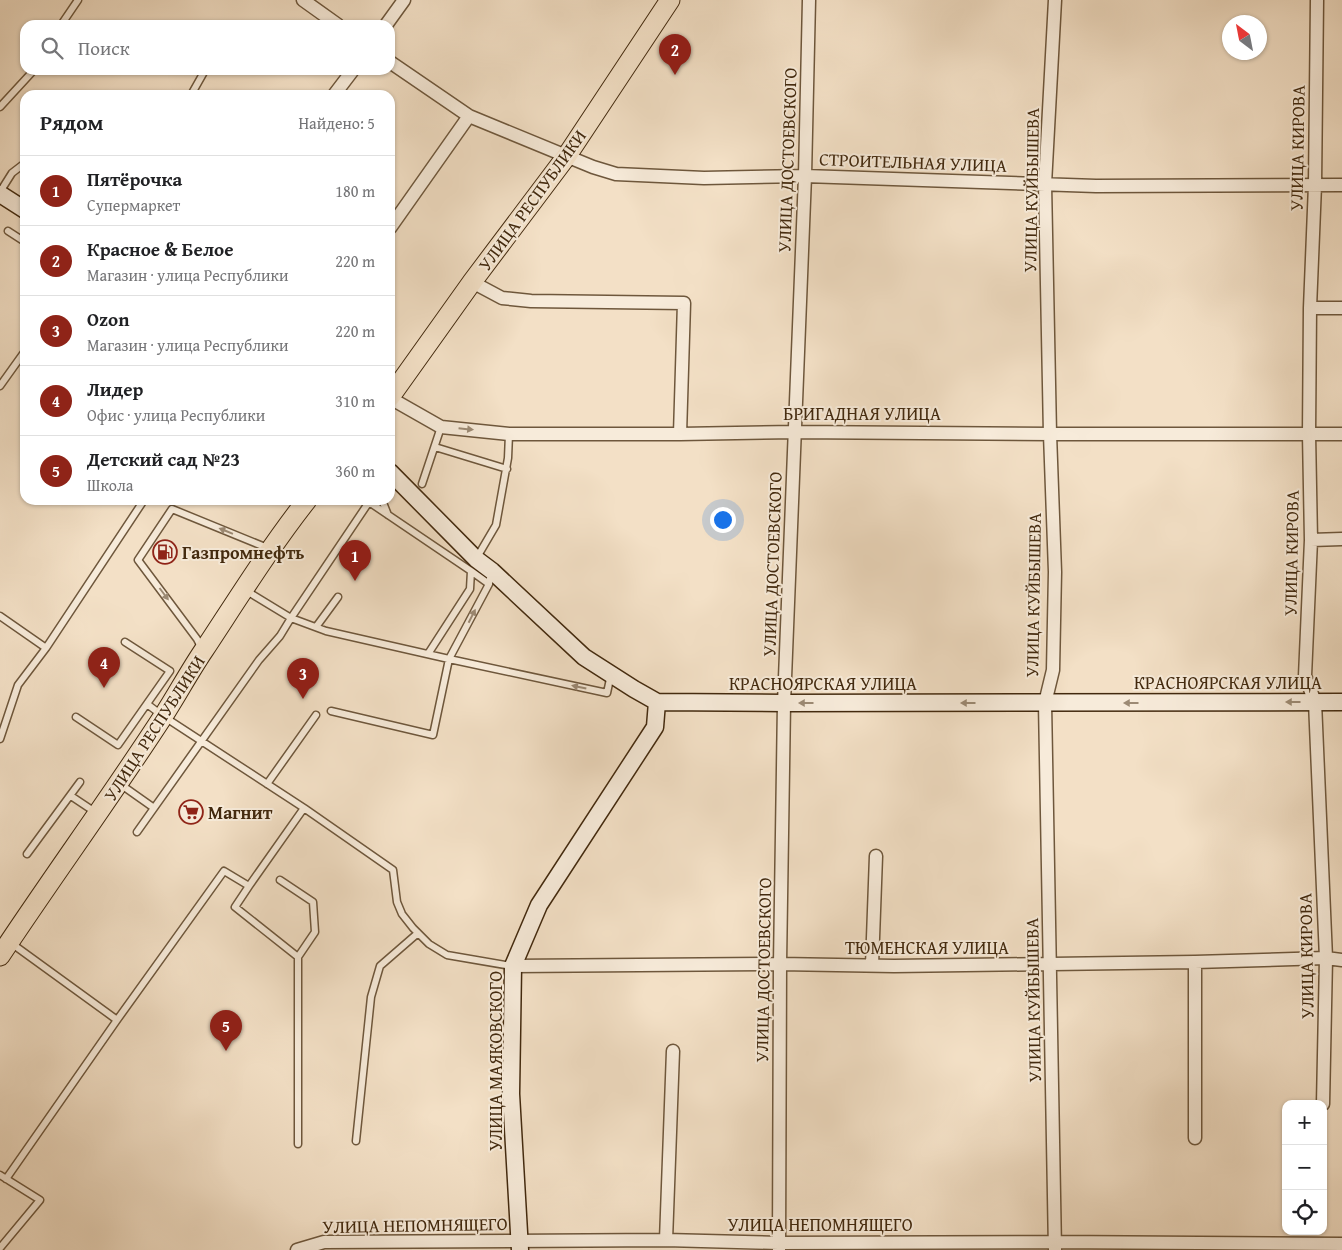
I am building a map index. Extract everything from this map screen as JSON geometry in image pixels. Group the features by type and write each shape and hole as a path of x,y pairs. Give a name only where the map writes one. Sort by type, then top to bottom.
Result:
{"main road":[{"name":"УЛИЦА РЕСПУБЛИКИ","path":"395,391 472,282 566,156 670,0"},
{"path":"0,193 20,207"},
{"path":"395,478 474,565 584,657 657,702"},
{"name":"УЛИЦА РЕСПУБЛИКИ","path":"5,949 98,815 300,505"},
{"name":"КРАСНОЯРСКАЯ УЛИЦА","path":"657,702 1342,702"},
{"name":"УЛИЦА МАЯКОВСКОГО","path":"520,1245 511,1094 513,966 539,904 655,727 657,702"}],"street":[{"path":"303,0 331,20"},
{"path":"390,20 404,0"},
{"name":"УЛИЦА ДОСТОЕВСКОГО","path":"778,1246 784,703 805,176 810,0"},
{"name":"УЛИЦА КУЙБЫШЕВА","path":"1054,1246 1045,703 1053,670 1055,582 1045,184 1055,0"},
{"name":"УЛИЦА КИРОВА","path":"1318,0 1310,308 1309,434 1311,540 1305,676 1315,702 1326,958 1323,1100"},
{"name":"СТРОИТЕЛЬНАЯ УЛИЦА","path":"395,65 469,116 593,167 616,174 704,178 805,176 1096,186 1342,185"},
{"path":"338,90 349,75"},
{"path":"395,221 469,116"},
{"path":"472,282 502,298 684,303 680,434"},
{"path":"1310,308 1342,308"},
{"name":"БРИГАДНАЯ УЛИЦА","path":"395,401 441,427 509,434 795,432 1342,434"},
{"path":"1311,540 1342,539"},
{"path":"872,965 876,856"},
{"name":"ТЮМЕНСКАЯ УЛИЦА","path":"513,966 1050,964 1326,958 1342,960"},
{"path":"1195,962 1195,1138"},
{"path":"666,1240 673,1052"},
{"name":"УЛИЦА НЕПОМНЯЩЕГО","path":"298,1250 324,1242 520,1245 666,1240 778,1246 1054,1246 1319,1242 1342,1244"}],"lane":[{"path":"64,20 78,0"},
{"path":"0,107 29,75"},
{"path":"194,90 202,75"},
{"path":"0,193 12,173 20,167"},
{"path":"8,231 20,239"},
{"path":"0,386 20,358"},
{"path":"422,484 441,427"},
{"path":"428,654 470,590 474,565 496,525 507,469 509,434"},
{"path":"434,447 507,469"},
{"path":"0,739 18,685 46,648 141,505"},
{"path":"137,832 259,660 280,636 367,505"},
{"path":"373,505 474,565"},
{"path":"384,505 388,515"},
{"path":"204,651 138,560 172,509 271,549"},
{"path":"330,711 433,735 449,660 490,577"},
{"path":"244,590 291,618 326,631 449,660 607,693 611,673"},
{"path":"316,627 338,597"},
{"path":"0,616 46,648"},
{"path":"76,717 118,745 170,671 125,642"},
{"path":"147,704 304,808 393,870 397,902 402,914 429,944 447,955 513,966"},
{"path":"267,784 316,715"},
{"path":"27,854 80,782"},
{"path":"119,783 154,808"},
{"path":"71,796 98,815"},
{"path":"298,957 235,907 304,808"},
{"path":"0,1248 40,1200 3,1177 224,871 249,886"},
{"path":"280,880 313,902 315,932 298,957 298,1144"},
{"path":"356,1141 371,997 380,966 418,933"},
{"path":"5,949 117,1020"}],"place":[{"name":"Красное & Белое","path":"675,75"},
{"name":"Газпромнефть","path":"165,552"},
{"name":"Пятёрочка","path":"355,581"},
{"name":"Лидер","path":"104,688"},
{"name":"Ozon","path":"303,699"},
{"name":"Магнит","path":"191,812"},
{"name":"Детский сад №23","path":"226,1051"}]}
